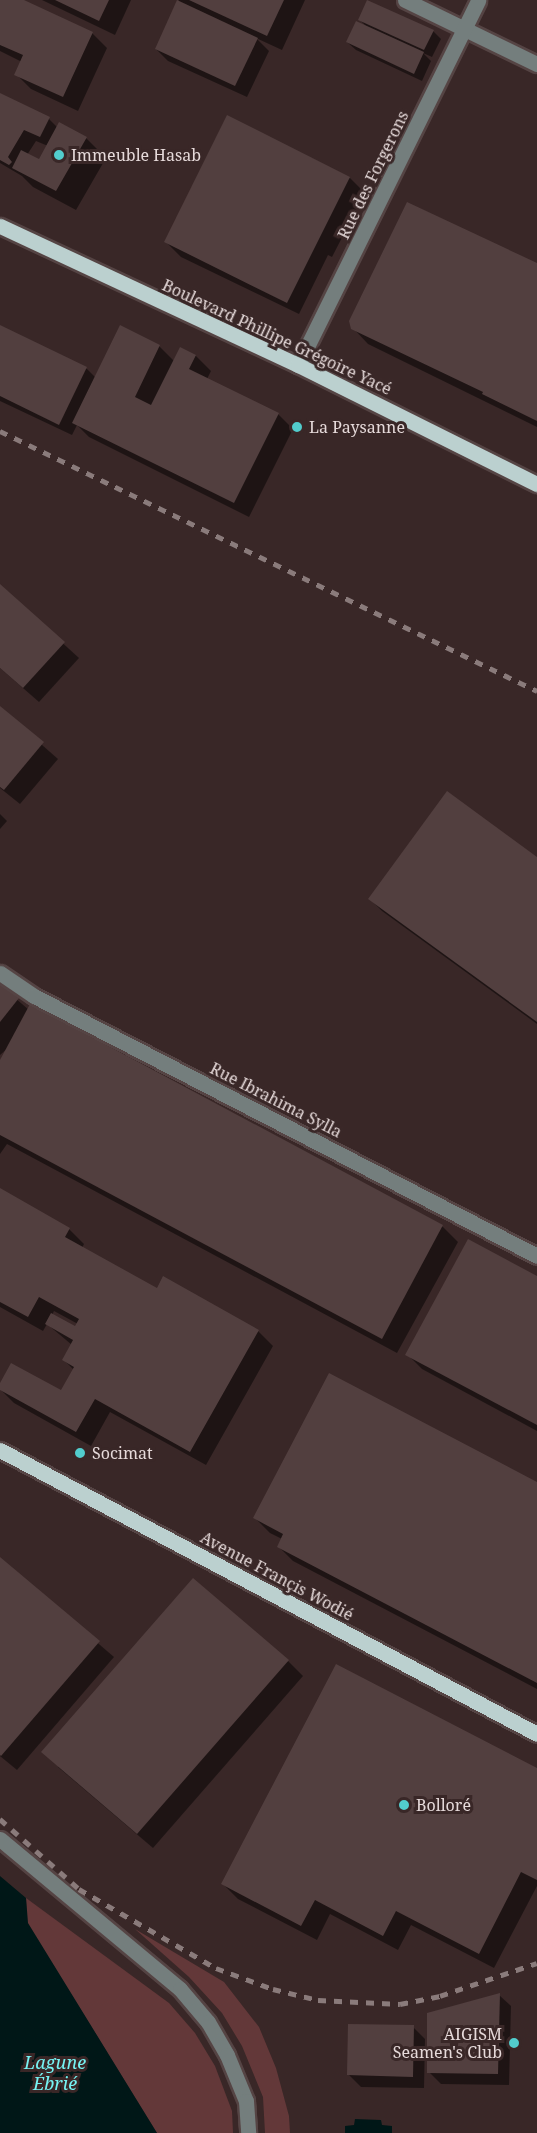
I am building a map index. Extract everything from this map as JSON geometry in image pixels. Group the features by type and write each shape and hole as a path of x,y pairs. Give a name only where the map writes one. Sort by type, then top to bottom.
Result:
{"main road":[{"name":"Boulevard Phillipe Grégoire Yacé","path":"0,226 298,365 537,484"},
{"name":"Avenue Françis Wodié","path":"0,1450 537,1734"}],"street":[{"path":"405,0 537,64"},
{"name":"Rue des Forgerons","path":"298,365 478,0"},
{"name":"Rue Ibrahima Sylla","path":"0,973 34,996 537,1256"},
{"path":"0,1839 180,1989 208,2022 227,2055 246,2101 248,2133"}],"shaded area":[{"path":"26,1898 169,2003 195,2033 215,2066 232,2111 233,2133 157,2133 27,1923"},
{"path":"135,1929 224,1982 259,2027 276,2068 289,2116 290,2133 265,2133 263,2097 242,2046 222,2013 189,1977"}],"water":[{"name":"Lagune Ébrié","path":"0,1876 26,1898 28,1923 157,2133 0,2133"},
{"path":"355,2119 381,2120 382,2125 392,2126 392,2133 345,2133 345,2126 354,2125"}],"building":[{"path":"0,0 24,0 93,32 63,97 14,75 23,55 0,45"},
{"path":"55,0 109,0 99,21"},
{"path":"177,0 258,38 235,86 155,49"},
{"path":"189,0 284,0 267,36"},
{"path":"367,0 434,30 424,50 358,20"},
{"path":"356,21 424,52 414,74 346,42"},
{"path":"0,93 50,117 40,137 24,130 8,157 12,162 9,165 0,160"},
{"path":"227,115 350,177 287,303 164,242"},
{"name":"Immeuble Hasab","path":"59,122 87,137 56,191 12,168 21,150 39,159"},
{"path":"407,202 537,263 537,421 482,394 483,392 351,329 349,321"},
{"path":"0,325 87,367 59,425 0,396"},
{"path":"120,325 160,345 135,397 151,405 180,347 196,355 189,369 279,413 234,503 72,423"},
{"path":"0,584 65,642 23,688 0,668"},
{"path":"0,706 44,742 4,790 0,787"},
{"path":"447,791 537,857 537,1022 368,899"},
{"path":"0,983 19,998 0,1022"},
{"path":"30,1004 443,1225 382,1339 0,1135 0,1060"},
{"path":"0,1188 70,1228 65,1237 157,1288 163,1276 259,1330 190,1452 95,1399 76,1432 0,1390 0,1383 11,1363 61,1390 74,1367 62,1360 73,1340 45,1324 51,1313 75,1326 79,1319 39,1297 28,1317 0,1302"},
{"path":"468,1239 537,1276 537,1425 405,1355"},
{"path":"329,1373 537,1482 537,1683 277,1547 283,1534 253,1518"},
{"path":"0,1557 100,1641 1,1756 0,1755"},
{"path":"193,1578 289,1660 137,1834 41,1752"},
{"path":"336,1664 537,1768 537,1880 521,1872 479,1954 396,1911 383,1936 315,1900 301,1926 221,1884"},
{"path":"500,1993 498,2074 427,2073 427,2013"},
{"path":"348,2024 414,2025 413,2077 347,2075"}],"railway":[{"path":"0,431 537,691"},
{"path":"0,1819 79,1889 216,1968 273,1989 318,2000 400,2004 440,1996 537,1963"}],"place":[{"name":"Immeuble Hasab","path":"59,155"},
{"name":"La Paysanne","path":"297,427"},
{"name":"Socimat","path":"80,1453"},
{"name":"Bolloré","path":"404,1805"},
{"name":"AIGISM Seamen's Club","path":"514,2043"}]}
